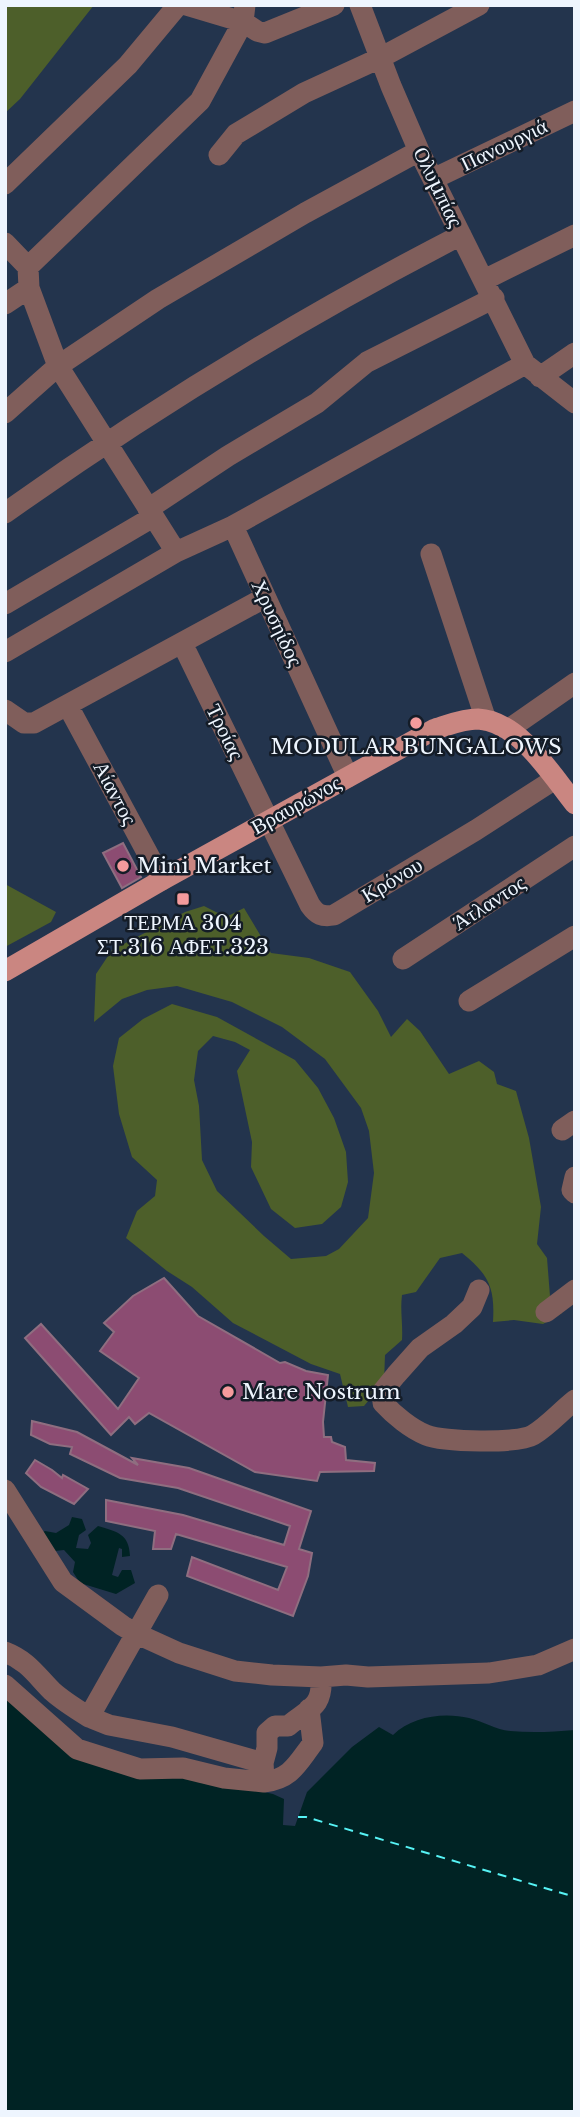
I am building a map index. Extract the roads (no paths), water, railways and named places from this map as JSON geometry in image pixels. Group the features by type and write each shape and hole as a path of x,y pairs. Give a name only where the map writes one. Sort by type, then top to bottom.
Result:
{"main road":[{"name":"Βραυρώνος","path":"5,971 268,821 435,729 457,721 486,720 509,729 567,788"}],"street":[{"path":"5,184 128,65 178,5"},
{"path":"186,5 244,13 257,31 265,33 334,5"},
{"name":"Ολυμπίας","path":"360,5 419,151 533,371"},
{"path":"219,155 236,134 254,121 479,5"},
{"path":"5,304 28,277 200,101 244,13"},
{"name":"Πανουργιά","path":"433,179 575,111"},
{"path":"5,414 58,366 158,299 419,151"},
{"path":"5,513 105,442 210,375 300,322 461,234"},
{"path":"5,604 151,513 228,456 317,403 367,362 575,235"},
{"path":"5,243 28,277 58,366 176,552"},
{"path":"5,652 176,552 233,526 533,371 575,354"},
{"path":"533,371 575,403"},
{"name":"Χρυσηίδος","path":"233,526 348,777"},
{"path":"431,554 486,720"},
{"path":"8,719 34,723 264,598"},
{"name":"Τροίας","path":"182,643 268,821"},
{"path":"509,729 575,683"},
{"name":"Αίαντος","path":"68,706 162,880"},
{"name":"Κρόνου","path":"268,821 310,905 316,914 325,917 334,915 476,830 567,788"},
{"name":"Άτλαντος","path":"403,959 575,846"},
{"path":"469,1001 575,936"},
{"path":"575,1177 572,1190 575,1193"},
{"path":"479,1290 472,1307 454,1324 420,1348 396,1375 383,1391 383,1403 424,1435 441,1440 503,1441 533,1435 575,1400"},
{"path":"546,1312 575,1290"},
{"path":"5,1490 63,1582 135,1633 179,1653 235,1671 368,1677 489,1674 538,1665 575,1648"},
{"path":"89,1717 158,1595"},
{"path":"5,1652 16,1656 36,1672 51,1690 89,1717 131,1731 172,1737 263,1763 264,1771"},
{"path":"264,1771 267,1733 275,1726 288,1726 319,1701 322,1693 321,1676"},
{"path":"5,1685 85,1754 141,1769 183,1768 224,1778 264,1771 279,1780 287,1776 313,1743 309,1709"}],"place":[{"name":"MODULAR BUNGALOWS","path":"416,723"},
{"name":"Mini Market","path":"123,866"},
{"name":"ΤΕΡΜΑ 304 ΣΤ.316 ΑΦΕΤ.323","path":"183,899"},
{"name":"Mare Nostrum","path":"228,1392"}]}
